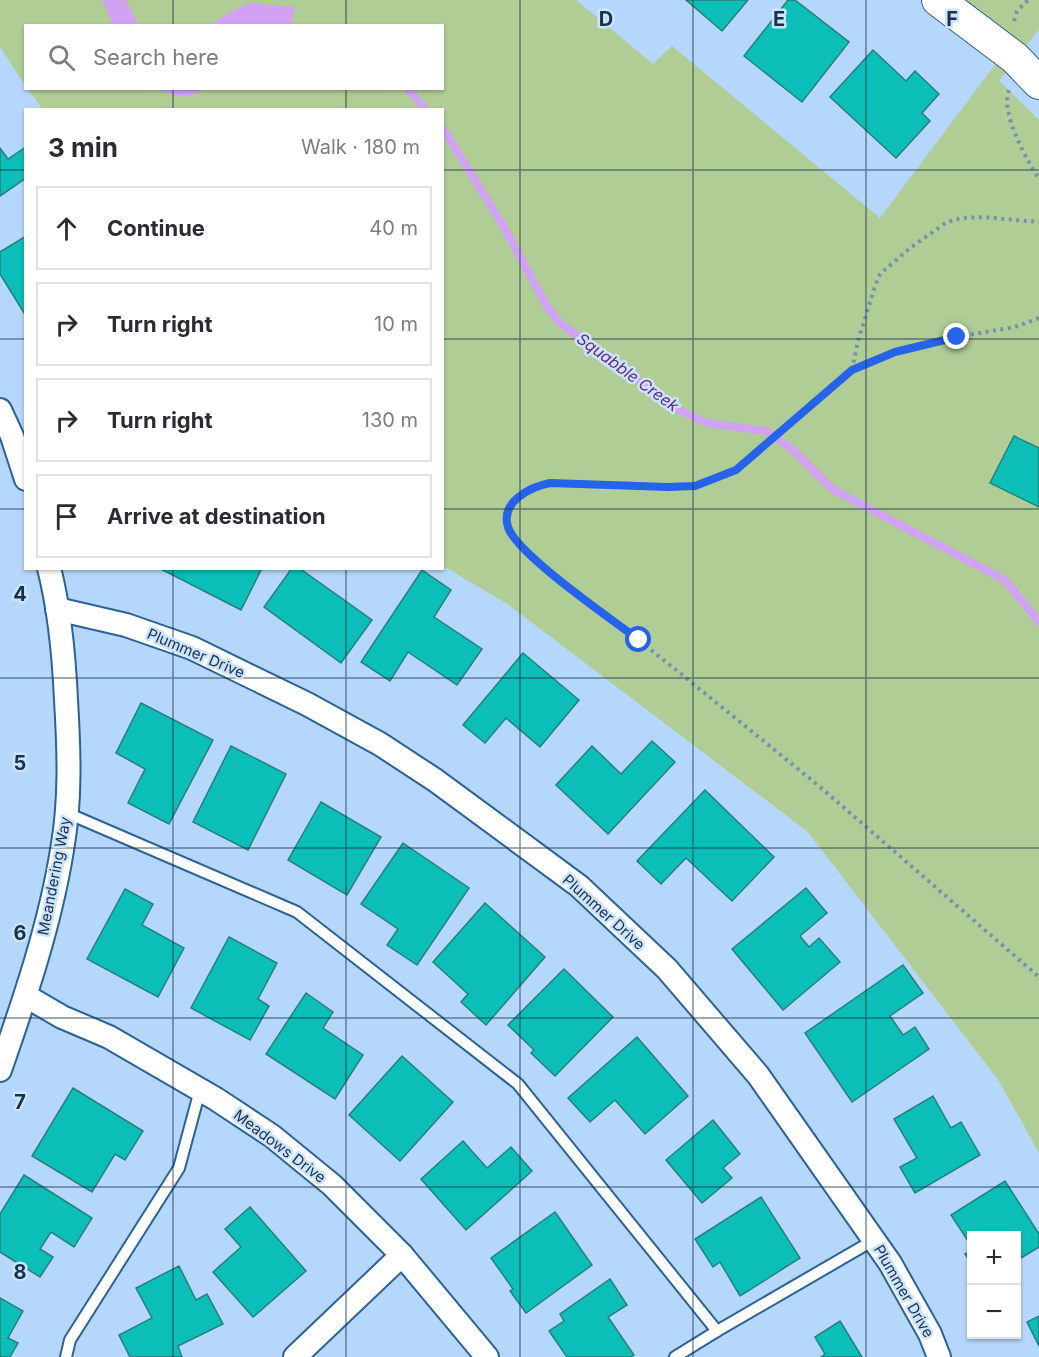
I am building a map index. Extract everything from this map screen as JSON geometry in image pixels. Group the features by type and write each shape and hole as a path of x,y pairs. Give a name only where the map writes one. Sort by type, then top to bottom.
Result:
{"street":[{"path":"938,0 1029,73"},
{"path":"0,410 12,436 24,473"},
{"name":"Meandering Way","path":"0,1070 26,996 41,943 62,850 66,813 69,746 65,669 49,570"},
{"name":"Plummer Drive","path":"57,609 126,625 192,648 307,704 380,744 435,780 579,886 667,969 758,1075 890,1263 930,1334 939,1357"},
{"name":"Meadows Drive","path":"26,996 62,1017 109,1037 200,1090 272,1136 332,1185 402,1255 487,1357"},
{"path":"295,1357 402,1255"}],"lane":[{"path":"66,813 297,912 518,1084 717,1331"},
{"path":"66,1357 70,1340 179,1168 200,1090"},
{"path":"675,1357 874,1240"}],"path":[{"path":"1029,73 1006,98 1009,115 1023,150 1039,179"},
{"path":"852,370 858,341 880,274 917,243 947,222 962,218 982,217 1039,222"},
{"path":"1039,318 1015,327 957,337 904,350 852,370 736,470 695,486 550,483 526,491 507,513 508,527 525,551 662,658 819,786 1039,977"}],"green space":[{"path":"0,0 576,0 653,64 672,46 880,218 1012,42 956,0 1039,0 1039,29 999,81 1039,120 1039,1153 999,1081 808,832 506,603 444,567 444,108 41,108 29,90 444,90 444,24 24,24 24,83 0,47"}],"shaded area":[{"path":"102,0 126,0 138,24 113,24"},
{"path":"248,3 295,7 291,24 215,24 217,20"},
{"path":"159,90 203,90 193,94 169,94"}],"building":[{"path":"686,0 748,0 722,31"},
{"path":"788,0 795,0 849,42 802,102 744,56"},
{"path":"873,50 906,81 915,71 939,94 922,113 930,121 896,158 830,97"},
{"path":"0,148 8,159 24,148 24,179 0,196"},
{"path":"24,237 24,313 0,274 0,252"},
{"path":"1014,436 1039,448 1039,507 990,483"},
{"path":"163,570 261,570 241,610"},
{"path":"291,570 302,570 372,620 341,663 264,607"},
{"path":"422,570 451,590 434,617 482,649 457,685 408,652 390,681 361,662"},
{"path":"523,653 579,700 540,747 506,718 485,743 463,725"},
{"path":"141,703 213,740 169,824 128,803 145,769 116,753"},
{"path":"652,741 675,762 608,834 556,785 592,746 621,774"},
{"path":"231,746 286,774 248,850 193,822"},
{"path":"705,790 774,857 732,901 686,858 661,884 637,861"},
{"path":"321,802 381,837 347,895 288,860"},
{"path":"403,843 469,888 417,965 387,945 398,929 361,904"},
{"path":"806,888 827,913 800,936 809,947 819,938 840,962 783,1010 732,949"},
{"path":"125,889 153,904 142,925 184,948 158,997 87,959"},
{"path":"485,903 545,957 486,1025 461,1002 468,994 433,962"},
{"path":"229,937 277,963 258,999 269,1006 250,1040 191,1008"},
{"path":"903,965 923,993 890,1016 903,1035 915,1027 929,1049 852,1102 805,1033"},
{"path":"564,969 613,1017 555,1076 531,1053 534,1050 508,1025"},
{"path":"306,993 333,1012 323,1028 363,1055 335,1099 266,1054"},
{"path":"637,1037 688,1096 645,1134 615,1100 590,1122 568,1098"},
{"path":"402,1056 453,1102 400,1161 349,1115"},
{"path":"73,1088 143,1131 125,1160 115,1154 92,1192 32,1156"},
{"path":"933,1096 951,1128 961,1122 980,1155 915,1193 900,1167 917,1158 894,1119"},
{"path":"713,1120 740,1154 723,1168 732,1178 702,1203 666,1160"},
{"path":"463,1141 487,1168 511,1147 532,1171 466,1230 421,1179"},
{"path":"24,1175 92,1218 74,1247 51,1232 40,1249 53,1257 40,1277 0,1252 0,1214"},
{"path":"1005,1181 1039,1234 1039,1247 1021,1258 1021,1231 967,1231 967,1239 951,1215"},
{"path":"761,1197 800,1258 740,1296 720,1262 713,1267 695,1239"},
{"path":"250,1207 306,1271 253,1317 213,1272 241,1247 225,1229"},
{"path":"555,1212 592,1265 526,1313 510,1291 513,1289 491,1258"},
{"path":"179,1266 196,1300 207,1294 223,1324 178,1346 182,1357 130,1357 119,1335 152,1318 136,1288"},
{"path":"610,1279 627,1305 608,1317 634,1355 631,1357 567,1357 549,1331 564,1321 560,1314"},
{"path":"0,1298 23,1311 8,1338 18,1343 10,1357 0,1357"},
{"path":"1039,1316 1039,1346 1027,1322"},
{"path":"840,1321 862,1357 821,1357 825,1354 815,1337"}],"waterway":[{"name":"Squabble Creek","path":"409,90 424,108"},
{"name":"Squabble Creek","path":"444,130 504,227 548,308 560,323 677,409 707,423 766,431 792,449 832,489 1005,580 1039,622"}],"route":[{"path":"639,640 569,587 517,543 508,527 507,513 515,501 526,491 550,483 668,487 695,486 719,478 736,470 852,370 895,352 957,337"}]}
